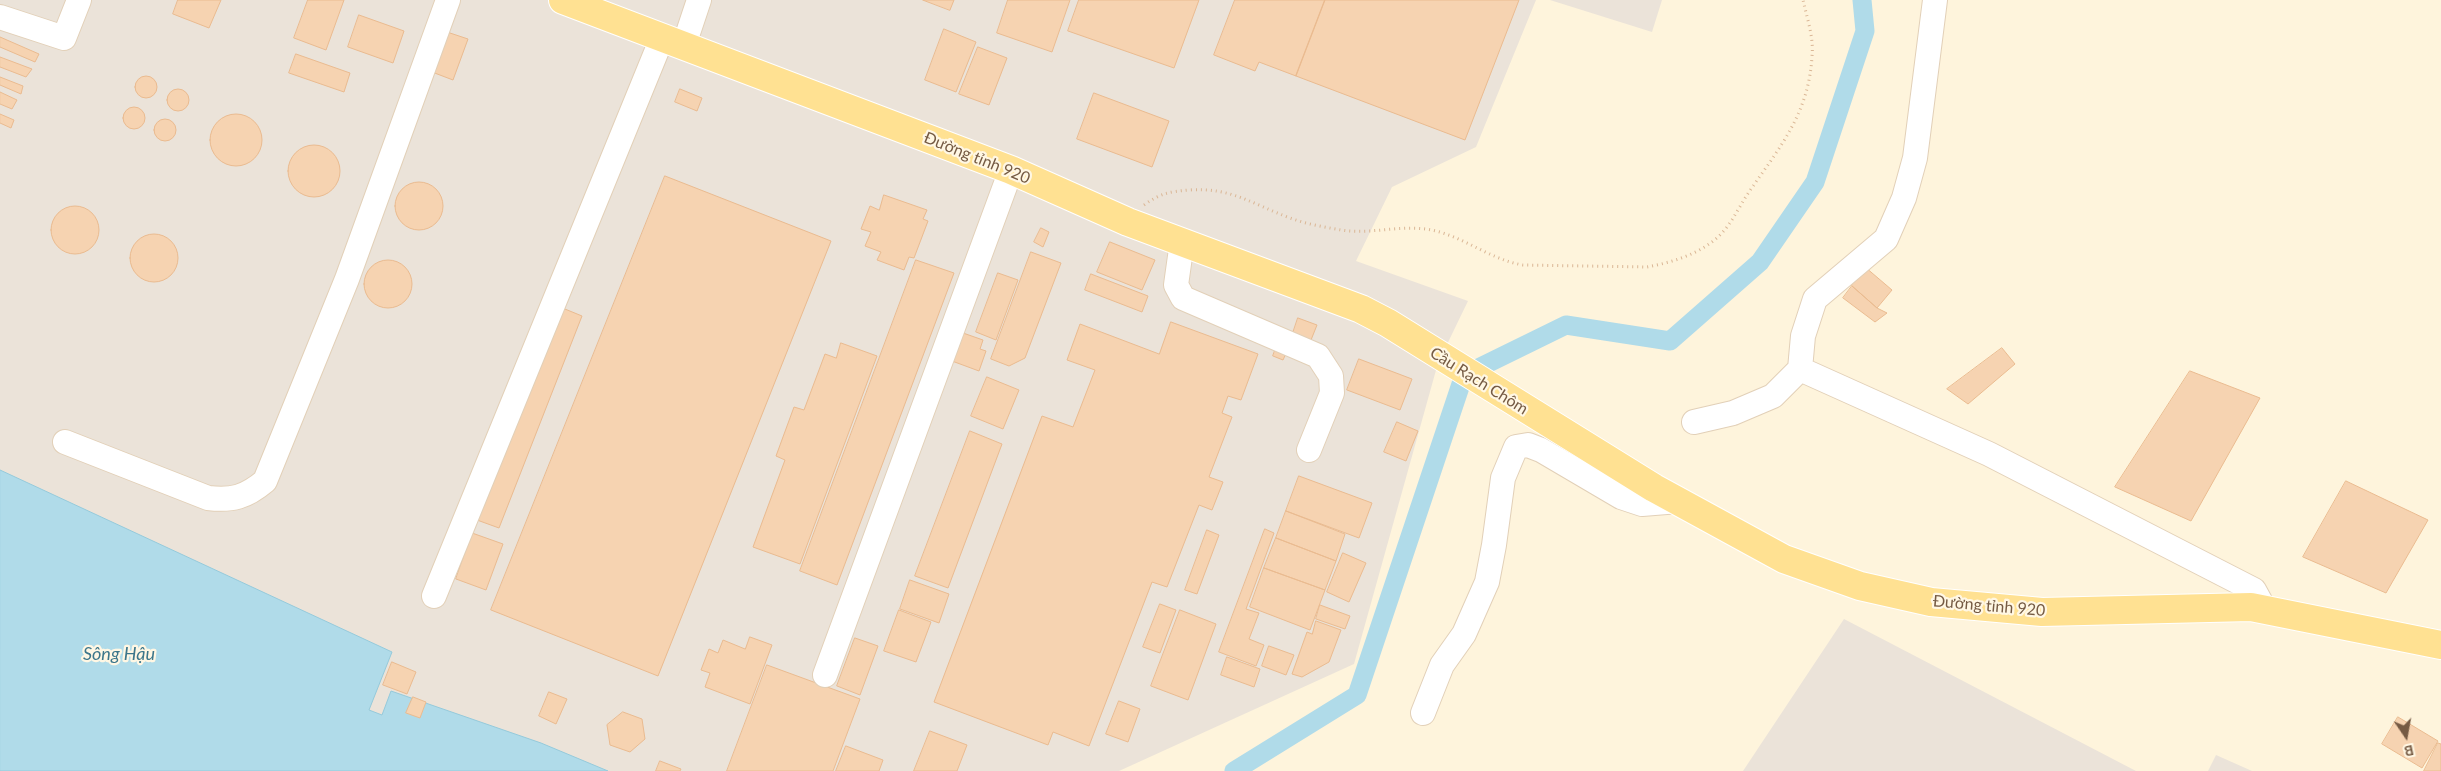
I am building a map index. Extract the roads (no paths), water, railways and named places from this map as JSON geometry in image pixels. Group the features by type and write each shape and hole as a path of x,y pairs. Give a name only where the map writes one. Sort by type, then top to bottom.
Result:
{"main road":[{"name":"Đường tỉnh 920","path":"563,0 1011,170 1128,222 1361,309 1388,323"},
{"name":"Cầu Rạch Chôm","path":"1388,323 1571,438"},
{"name":"Đường tỉnh 920","path":"1571,438 1620,469 1784,559 1860,586 1931,602 2042,612 2250,606 2441,645"}],"street":[{"path":"0,17 64,38 79,0"},
{"path":"65,442 208,498 226,500 240,498 254,491 265,481 348,278 448,0"},
{"path":"434,596 673,42 699,0"},
{"path":"1694,422 1733,413 1773,396 1800,369 1803,336 1815,299 1886,239 1904,198 1916,158 1935,0"},
{"path":"825,675 1011,170"},
{"path":"1182,242 1176,285 1183,298 1318,356 1331,376 1332,393 1309,450"},
{"path":"1800,369 1989,454 2254,590 2265,610"},
{"path":"1423,713 1442,666 1464,634 1487,582 1503,478 1516,447 1528,445 1541,450 1621,497 1642,504 1679,501"}],"water":[{"name":"Sông Hậu","path":"0,470 392,652 369,710 382,715 391,691 541,743 608,771 0,771"}],"waterway":[{"path":"1234,771 1357,695 1464,375 1566,325 1670,341 1760,262 1815,182 1865,31 1862,0"}]}
